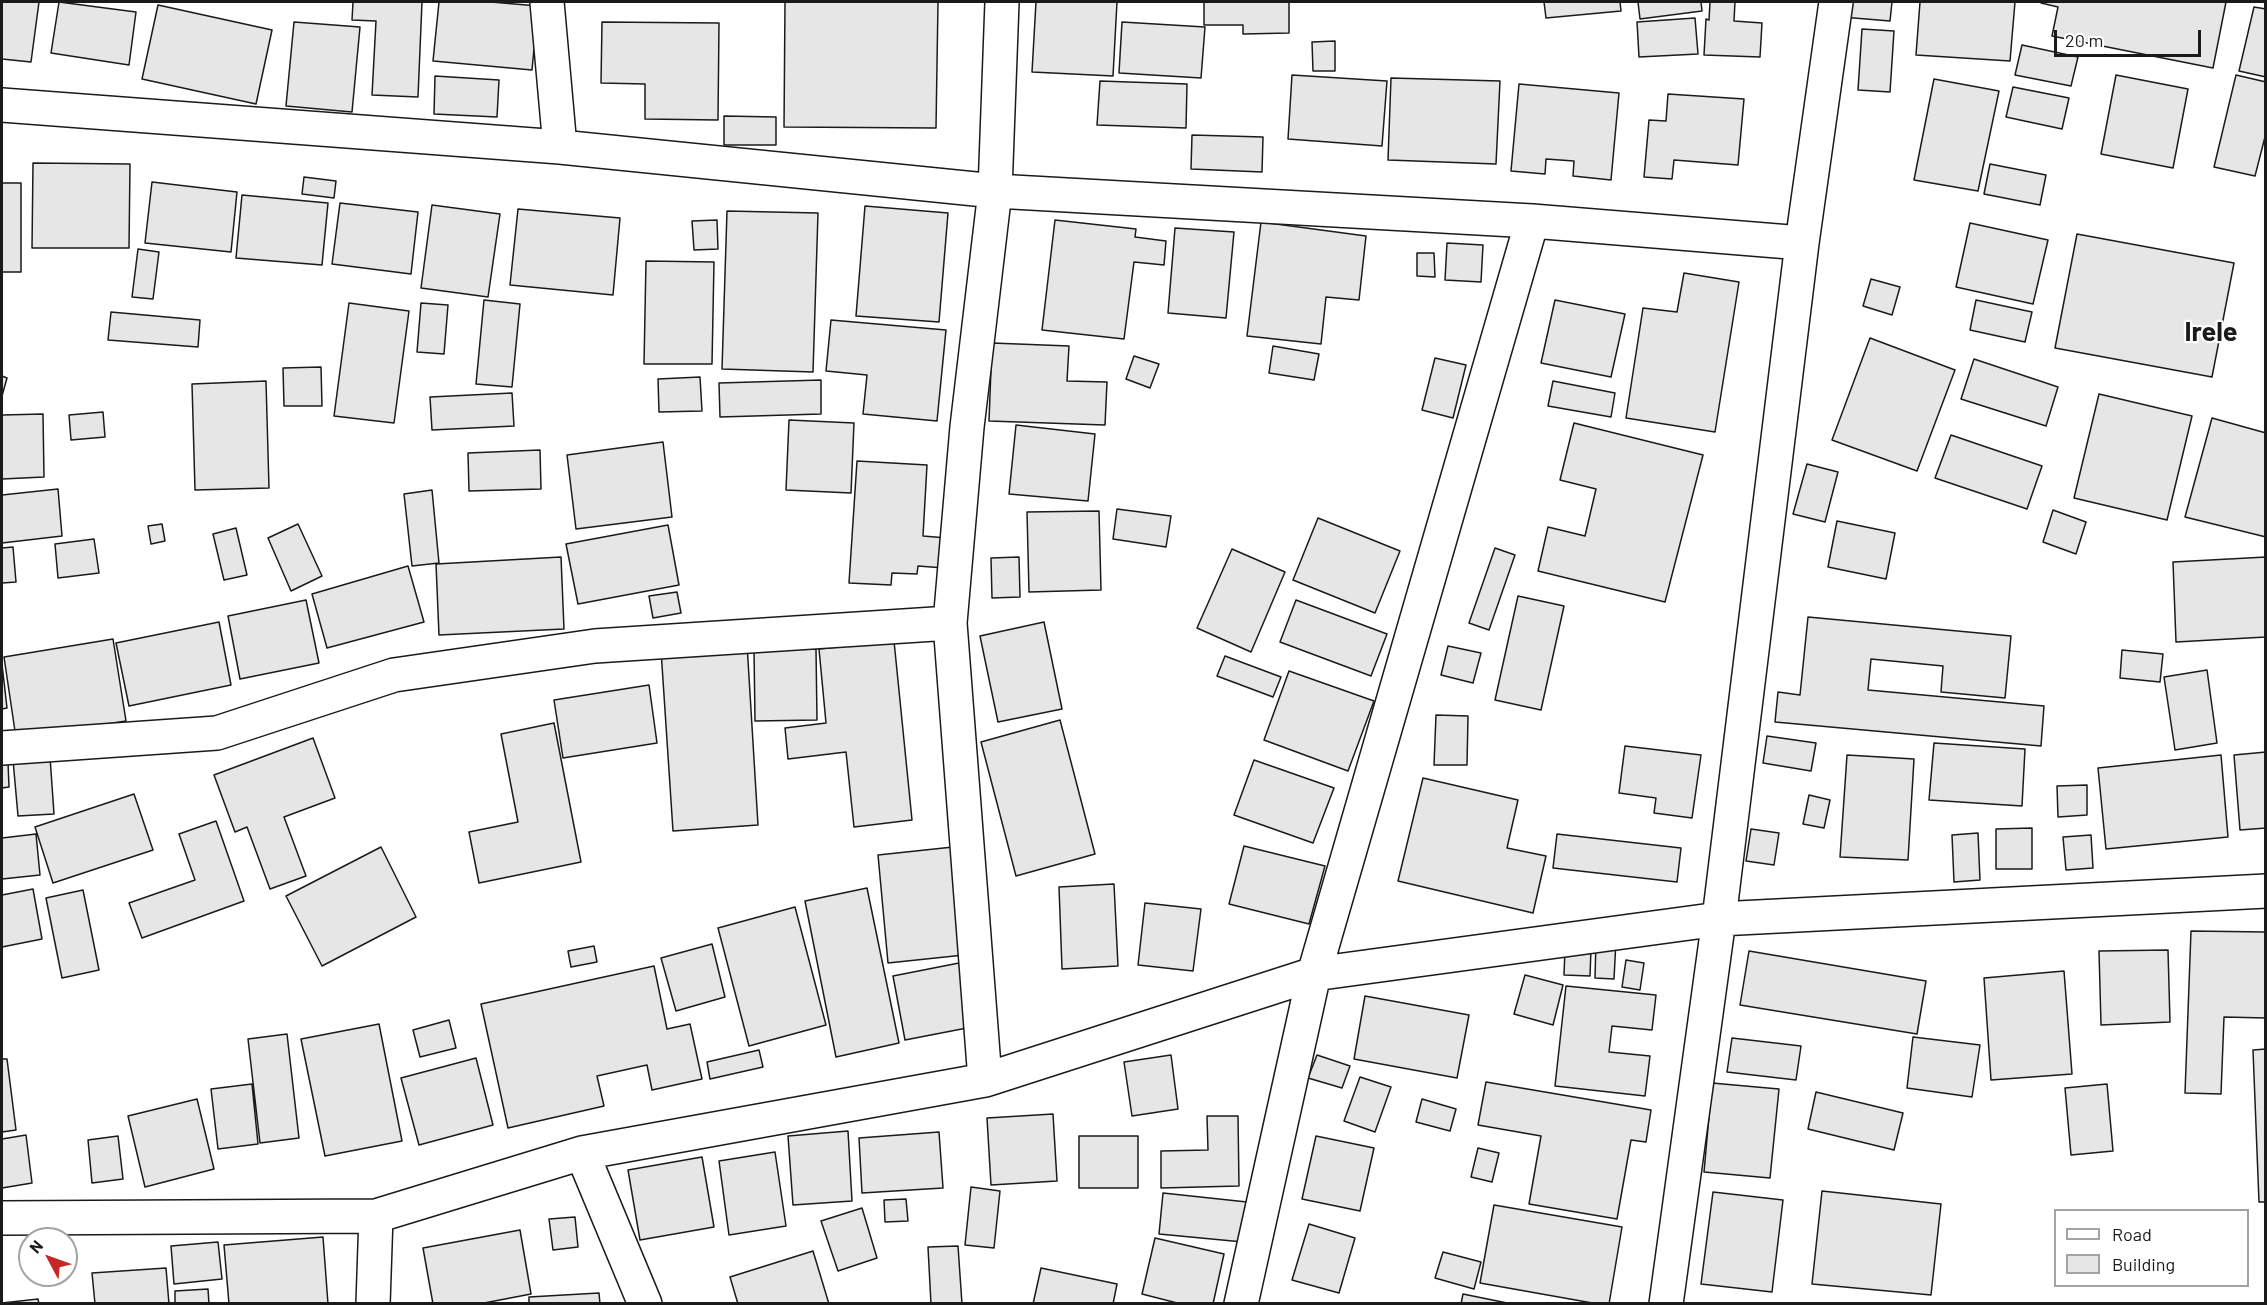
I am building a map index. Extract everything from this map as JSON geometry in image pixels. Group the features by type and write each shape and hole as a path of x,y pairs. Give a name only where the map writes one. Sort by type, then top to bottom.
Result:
{"street":[{"path":"547,2 560,147"},
{"path":"985,1080 950,623 967,427 994,191 1002,2"},
{"path":"1666,1304 1719,919 1802,243 1836,2"},
{"path":"2,105 560,147 994,191 1532,221 1802,243"},
{"path":"1241,1304 1314,974 1532,221"},
{"path":"2,748 217,733 394,675 596,646 950,623"},
{"path":"2,1218 376,1216 582,1153 985,1080 1314,974 1719,919 2265,891"},
{"path":"582,1153 645,1304"},
{"path":"373,1304 376,1216"}],"building":[{"path":"2,2 39,2 31,62 2,59"},
{"path":"59,2 136,12 129,65 51,53"},
{"path":"353,2 422,2 418,97 372,95 376,21 352,20"},
{"path":"439,2 491,2 538,6 532,70 433,61"},
{"path":"785,2 938,2 936,128 784,127"},
{"path":"1036,2 1117,2 1113,76 1032,72"},
{"path":"1204,2 1289,2 1289,33 1243,34 1243,25 1204,25"},
{"path":"1544,2 1620,2 1621,11 1546,18"},
{"path":"1638,2 1701,2 1702,11 1640,19"},
{"path":"1710,2 1735,2 1734,21 1762,23 1760,57 1704,55 1706,19 1709,20"},
{"path":"1844,2 1892,2 1890,21 1842,17"},
{"path":"1920,2 2015,2 2010,61 1916,55"},
{"path":"2042,2 2226,2 2213,68 2052,36 2058,7"},
{"path":"158,5 272,30 256,104 142,79"},
{"path":"2254,7 2266,9 2266,77 2239,71"},
{"path":"1695,18 1698,54 1639,57 1637,22"},
{"path":"294,22 360,27 352,112 286,106"},
{"path":"602,22 719,23 718,120 645,119 645,84 601,83"},
{"path":"1122,22 1205,27 1201,78 1119,73"},
{"path":"1862,29 1894,31 1890,92 1858,90"},
{"path":"1335,41 1335,71 1313,71 1312,42"},
{"path":"2022,45 2078,57 2071,86 2015,75"},
{"path":"1292,75 1387,81 1382,146 1288,139"},
{"path":"2116,75 2188,89 2173,168 2101,154"},
{"path":"2236,75 2266,82 2266,133 2255,176 2214,167"},
{"path":"435,76 499,80 497,117 434,114"},
{"path":"1391,78 1500,81 1496,164 1388,160"},
{"path":"1934,79 1999,91 1978,191 1914,180"},
{"path":"1100,81 1187,84 1186,128 1097,125"},
{"path":"1519,84 1619,93 1611,180 1573,176 1574,161 1546,159 1545,174 1511,171"},
{"path":"2013,87 2069,98 2062,129 2006,117"},
{"path":"1668,94 1744,99 1738,165 1674,160 1672,179 1644,177 1649,120 1666,121"},
{"path":"724,116 776,117 776,145 724,145"},
{"path":"1192,135 1263,137 1262,172 1191,169"},
{"path":"33,163 130,164 129,248 32,248"},
{"path":"1990,164 2046,175 2040,205 1984,194"},
{"path":"304,177 336,181 334,198 302,194"},
{"path":"152,182 237,192 231,252 145,243"},
{"path":"2,183 21,183 21,272 2,272"},
{"path":"242,195 328,203 322,265 236,258"},
{"path":"340,203 418,212 411,274 332,264"},
{"path":"432,205 500,214 488,297 421,288"},
{"path":"865,206 948,213 939,322 856,316"},
{"path":"518,209 620,218 613,295 510,285"},
{"path":"727,211 818,213 813,372 722,369"},
{"path":"717,220 718,249 694,250 692,221"},
{"path":"1055,220 1136,229 1135,237 1166,241 1164,265 1134,262 1124,339 1042,330"},
{"path":"1261,222 1366,236 1359,300 1326,297 1321,344 1247,336"},
{"path":"1970,223 2048,240 2033,304 1956,287"},
{"path":"1175,228 1234,232 1226,318 1168,313"},
{"path":"2077,234 2234,263 2212,377 2055,348"},
{"path":"1447,243 1483,245 1481,282 1445,280"},
{"path":"138,249 159,252 153,299 132,297"},
{"path":"1417,253 1434,253 1435,277 1417,276"},
{"path":"646,261 714,262 712,364 644,364"},
{"path":"1684,273 1739,282 1715,432 1626,418 1643,308 1677,312"},
{"path":"1871,279 1900,287 1892,315 1863,306"},
{"path":"484,300 520,304 512,387 476,384"},
{"path":"1555,300 1625,314 1611,377 1541,363"},
{"path":"1976,300 2032,312 2025,342 1970,330"},
{"path":"349,303 409,311 394,423 334,416"},
{"path":"421,303 448,305 444,354 417,352"},
{"path":"111,312 200,320 198,347 108,340"},
{"path":"831,320 946,330 937,421 863,414 867,375 826,371"},
{"path":"1870,338 1955,370 1917,471 1832,440"},
{"path":"992,343 1069,346 1067,381 1107,382 1105,425 989,421"},
{"path":"1273,346 1319,354 1314,380 1269,373"},
{"path":"1134,356 1159,364 1150,388 1126,379"},
{"path":"1435,358 1466,365 1453,418 1422,410"},
{"path":"1974,359 2058,387 2046,426 1961,399"},
{"path":"321,367 322,406 284,406 283,368"},
{"path":"2,376 7,378 2,396"},
{"path":"700,377 702,411 659,412 658,379"},
{"path":"821,380 821,414 720,417 719,383"},
{"path":"266,381 269,488 195,490 192,384"},
{"path":"1553,381 1615,393 1611,417 1548,406"},
{"path":"512,393 514,426 432,430 430,397"},
{"path":"2099,394 2192,416 2167,520 2074,498"},
{"path":"103,412 105,437 71,440 69,415"},
{"path":"43,414 44,477 2,479 2,415"},
{"path":"2212,418 2266,433 2266,537 2185,517"},
{"path":"789,420 854,423 851,493 786,490"},
{"path":"1574,423 1703,455 1665,602 1538,571 1548,527 1585,536 1596,489 1560,480"},
{"path":"1016,425 1095,434 1088,501 1009,494"},
{"path":"1951,435 2042,466 2027,509 1935,478"},
{"path":"663,442 672,517 576,529 567,455"},
{"path":"540,450 541,489 469,491 468,453"},
{"path":"857,461 927,465 923,536 947,538 944,568 918,566 917,574 892,573 891,585 849,583"},
{"path":"1807,464 1838,472 1825,522 1793,514"},
{"path":"58,489 62,536 2,543 2,495"},
{"path":"432,490 439,563 412,566 404,494"},
{"path":"1117,509 1171,516 1166,547 1113,539"},
{"path":"2053,510 2086,522 2076,554 2043,542"},
{"path":"1099,511 1101,590 1029,592 1027,512"},
{"path":"1318,518 1400,551 1375,613 1293,580"},
{"path":"1837,521 1895,533 1886,579 1828,567"},
{"path":"162,524 165,541 151,544 148,526"},
{"path":"298,524 322,576 291,591 268,538"},
{"path":"668,525 679,585 578,604 566,544"},
{"path":"236,528 247,575 224,580 213,534"},
{"path":"94,539 99,573 58,578 55,544"},
{"path":"13,547 16,582 2,583 2,548"},
{"path":"1495,548 1515,555 1489,630 1469,623"},
{"path":"1232,549 1285,572 1251,652 1197,628"},
{"path":"561,557 564,629 439,635 436,564"},
{"path":"1019,557 1020,597 992,598 991,558"},
{"path":"2266,557 2266,637 2176,642 2173,562"},
{"path":"408,566 424,622 327,648 312,594"},
{"path":"677,592 681,613 653,618 649,596"},
{"path":"1518,596 1564,606 1541,710 1495,700"},
{"path":"306,600 319,663 240,679 228,616"},
{"path":"1296,600 1387,634 1371,676 1280,642"},
{"path":"1808,617 2011,636 2005,698 1941,692 1943,666 1871,659 1868,690 2044,706 2041,746 1775,722 1778,692 1800,695"},
{"path":"219,622 231,685 129,706 116,643"},
{"path":"1044,622 1062,709 998,722 980,636"},
{"path":"113,639 126,721 16,738 4,657"},
{"path":"894,641 912,820 854,827 846,752 788,759 785,728 826,723 819,649"},
{"path":"747,644 758,825 673,831 661,650"},
{"path":"1448,646 1481,653 1473,683 1441,675"},
{"path":"816,649 817,720 755,721 754,650"},
{"path":"2122,650 2163,654 2160,682 2120,678"},
{"path":"1225,656 1281,677 1273,697 1217,676"},
{"path":"2,664 7,708 2,709"},
{"path":"2207,670 2217,743 2175,750 2164,677"},
{"path":"1289,671 1374,701 1348,771 1264,740"},
{"path":"649,685 657,743 563,758 554,700"},
{"path":"1436,715 1468,716 1467,765 1434,765"},
{"path":"1060,720 1095,854 1016,876 981,742"},
{"path":"554,723 581,862 479,883 469,832 518,822 501,734"},
{"path":"1767,736 1816,743 1811,771 1763,763"},
{"path":"313,738 335,798 284,817 306,876 270,889 247,827 235,832 214,775"},
{"path":"1934,743 2025,749 2022,806 1929,800"},
{"path":"1625,746 1701,755 1692,818 1654,813 1656,798 1619,793"},
{"path":"2266,752 2266,828 2240,830 2234,755"},
{"path":"1847,755 1914,759 1908,860 1840,857"},
{"path":"2221,755 2228,837 2106,849 2098,768"},
{"path":"50,757 54,814 18,816 13,760"},
{"path":"1254,760 1334,788 1313,843 1234,815"},
{"path":"8,762 9,787 2,788 2,763"},
{"path":"1423,778 1518,800 1507,848 1546,856 1533,913 1398,881"},
{"path":"2087,785 2087,815 2058,817 2057,786"},
{"path":"134,794 153,850 53,883 35,827"},
{"path":"1809,795 1830,800 1824,828 1803,824"},
{"path":"216,821 244,901 142,938 129,903 195,880 179,834"},
{"path":"2032,828 2032,869 1996,869 1996,829"},
{"path":"1751,829 1779,833 1774,865 1746,861"},
{"path":"1978,833 1980,880 1954,882 1952,835"},
{"path":"36,834 40,875 2,879 2,838"},
{"path":"1557,834 1681,848 1677,882 1553,868"},
{"path":"2091,835 2093,868 2066,870 2063,837"},
{"path":"1244,846 1325,866 1309,924 1229,904"},
{"path":"381,847 416,917 322,966 286,896"},
{"path":"953,847 964,955 888,963 878,855"},
{"path":"1114,884 1118,966 1062,969 1059,887"},
{"path":"867,888 899,1043 836,1057 805,901"},
{"path":"33,889 42,939 2,947 2,895"},
{"path":"83,890 99,970 62,978 46,898"},
{"path":"1145,903 1201,909 1193,971 1138,965"},
{"path":"795,907 826,1025 749,1046 718,928"},
{"path":"2191,931 2266,932 2266,1018 2224,1017 2221,1094 2185,1093"},
{"path":"1596,940 1616,941 1614,979 1595,978"},
{"path":"712,944 725,997 676,1011 661,958"},
{"path":"594,946 597,962 571,967 568,951"},
{"path":"1565,949 1591,949 1590,976 1564,975"},
{"path":"2168,950 2170,1022 2101,1025 2099,951"},
{"path":"1749,951 1926,981 1917,1034 1740,1005"},
{"path":"1626,960 1644,963 1640,990 1622,987"},
{"path":"959,963 972,1027 905,1040 893,976"},
{"path":"654,966 667,1029 690,1024 702,1079 652,1090 647,1065 597,1076 604,1106 508,1128 481,1004"},
{"path":"2064,971 2072,1074 1991,1080 1984,978"},
{"path":"1525,975 1563,985 1553,1025 1514,1014"},
{"path":"1566,986 1656,995 1652,1030 1612,1026 1609,1052 1650,1056 1645,1096 1555,1086"},
{"path":"1365,996 1469,1015 1457,1078 1354,1059"},
{"path":"449,1020 456,1048 420,1057 413,1030"},
{"path":"379,1024 402,1141 325,1156 301,1039"},
{"path":"287,1034 299,1138 260,1143 248,1039"},
{"path":"1913,1037 1980,1045 1972,1097 1907,1088"},
{"path":"1732,1038 1801,1046 1796,1080 1727,1072"},
{"path":"2266,1049 2266,1202 2259,1202 2253,1050"},
{"path":"759,1050 763,1067 710,1079 707,1062"},
{"path":"1171,1055 1178,1109 1132,1116 1124,1062"},
{"path":"1317,1055 1350,1066 1342,1088 1308,1078"},
{"path":"476,1058 493,1125 419,1145 401,1078"},
{"path":"2,1059 7,1059 16,1130 2,1132"},
{"path":"1360,1077 1391,1087 1375,1132 1344,1121"},
{"path":"1486,1082 1651,1110 1646,1142 1631,1140 1617,1219 1529,1204 1541,1136 1478,1125"},
{"path":"1712,1083 1779,1089 1770,1178 1704,1172"},
{"path":"252,1084 258,1144 218,1149 211,1089"},
{"path":"2107,1084 2113,1151 2071,1155 2065,1088"},
{"path":"1816,1092 1903,1113 1894,1150 1808,1129"},
{"path":"197,1099 214,1169 145,1187 128,1116"},
{"path":"1422,1099 1456,1109 1450,1131 1416,1122"},
{"path":"1053,1114 1057,1181 991,1185 987,1118"},
{"path":"1207,1116 1238,1116 1239,1186 1161,1188 1161,1151 1208,1150"},
{"path":"848,1131 852,1201 793,1205 788,1136"},
{"path":"939,1132 943,1188 862,1193 859,1138"},
{"path":"26,1135 32,1183 2,1188 2,1139"},
{"path":"118,1136 123,1179 92,1183 88,1140"},
{"path":"1079,1136 1138,1136 1138,1188 1079,1188"},
{"path":"1316,1136 1374,1148 1360,1211 1302,1199"},
{"path":"1478,1148 1499,1153 1492,1182 1471,1177"},
{"path":"775,1152 786,1226 729,1235 719,1161"},
{"path":"702,1157 714,1227 640,1240 628,1170"},
{"path":"971,1187 1000,1191 994,1248 965,1245"},
{"path":"1822,1191 1941,1204 1931,1295 1812,1284"},
{"path":"1713,1192 1783,1200 1772,1292 1701,1284"},
{"path":"1163,1193 1247,1202 1243,1242 1159,1234"},
{"path":"906,1199 908,1221 885,1222 884,1200"},
{"path":"1494,1205 1622,1227 1609,1304 1480,1283"},
{"path":"862,1208 877,1258 838,1271 821,1221"},
{"path":"575,1217 578,1247 553,1250 549,1219"},
{"path":"1309,1224 1355,1238 1339,1293 1292,1280"},
{"path":"520,1230 531,1294 479,1304 433,1304 423,1248"},
{"path":"323,1237 328,1304 229,1304 224,1245"},
{"path":"1155,1238 1224,1254 1213,1304 1181,1304 1142,1294"},
{"path":"218,1242 222,1279 174,1284 171,1246"},
{"path":"958,1246 962,1304 931,1304 928,1247"},
{"path":"813,1251 829,1304 738,1304 730,1277"},
{"path":"1443,1252 1481,1262 1474,1289 1435,1278"},
{"path":"166,1268 169,1304 95,1304 92,1273"},
{"path":"1041,1268 1117,1284 1113,1304 1033,1304"},
{"path":"208,1289 209,1304 175,1304 175,1291"},
{"path":"599,1293 600,1304 529,1304 529,1297"},
{"path":"1463,1294 1512,1304 1461,1304"},
{"path":"38,1299 39,1304 2,1304 2,1303"}],"district":[{"name":"Irele","path":"2211,332"}]}
